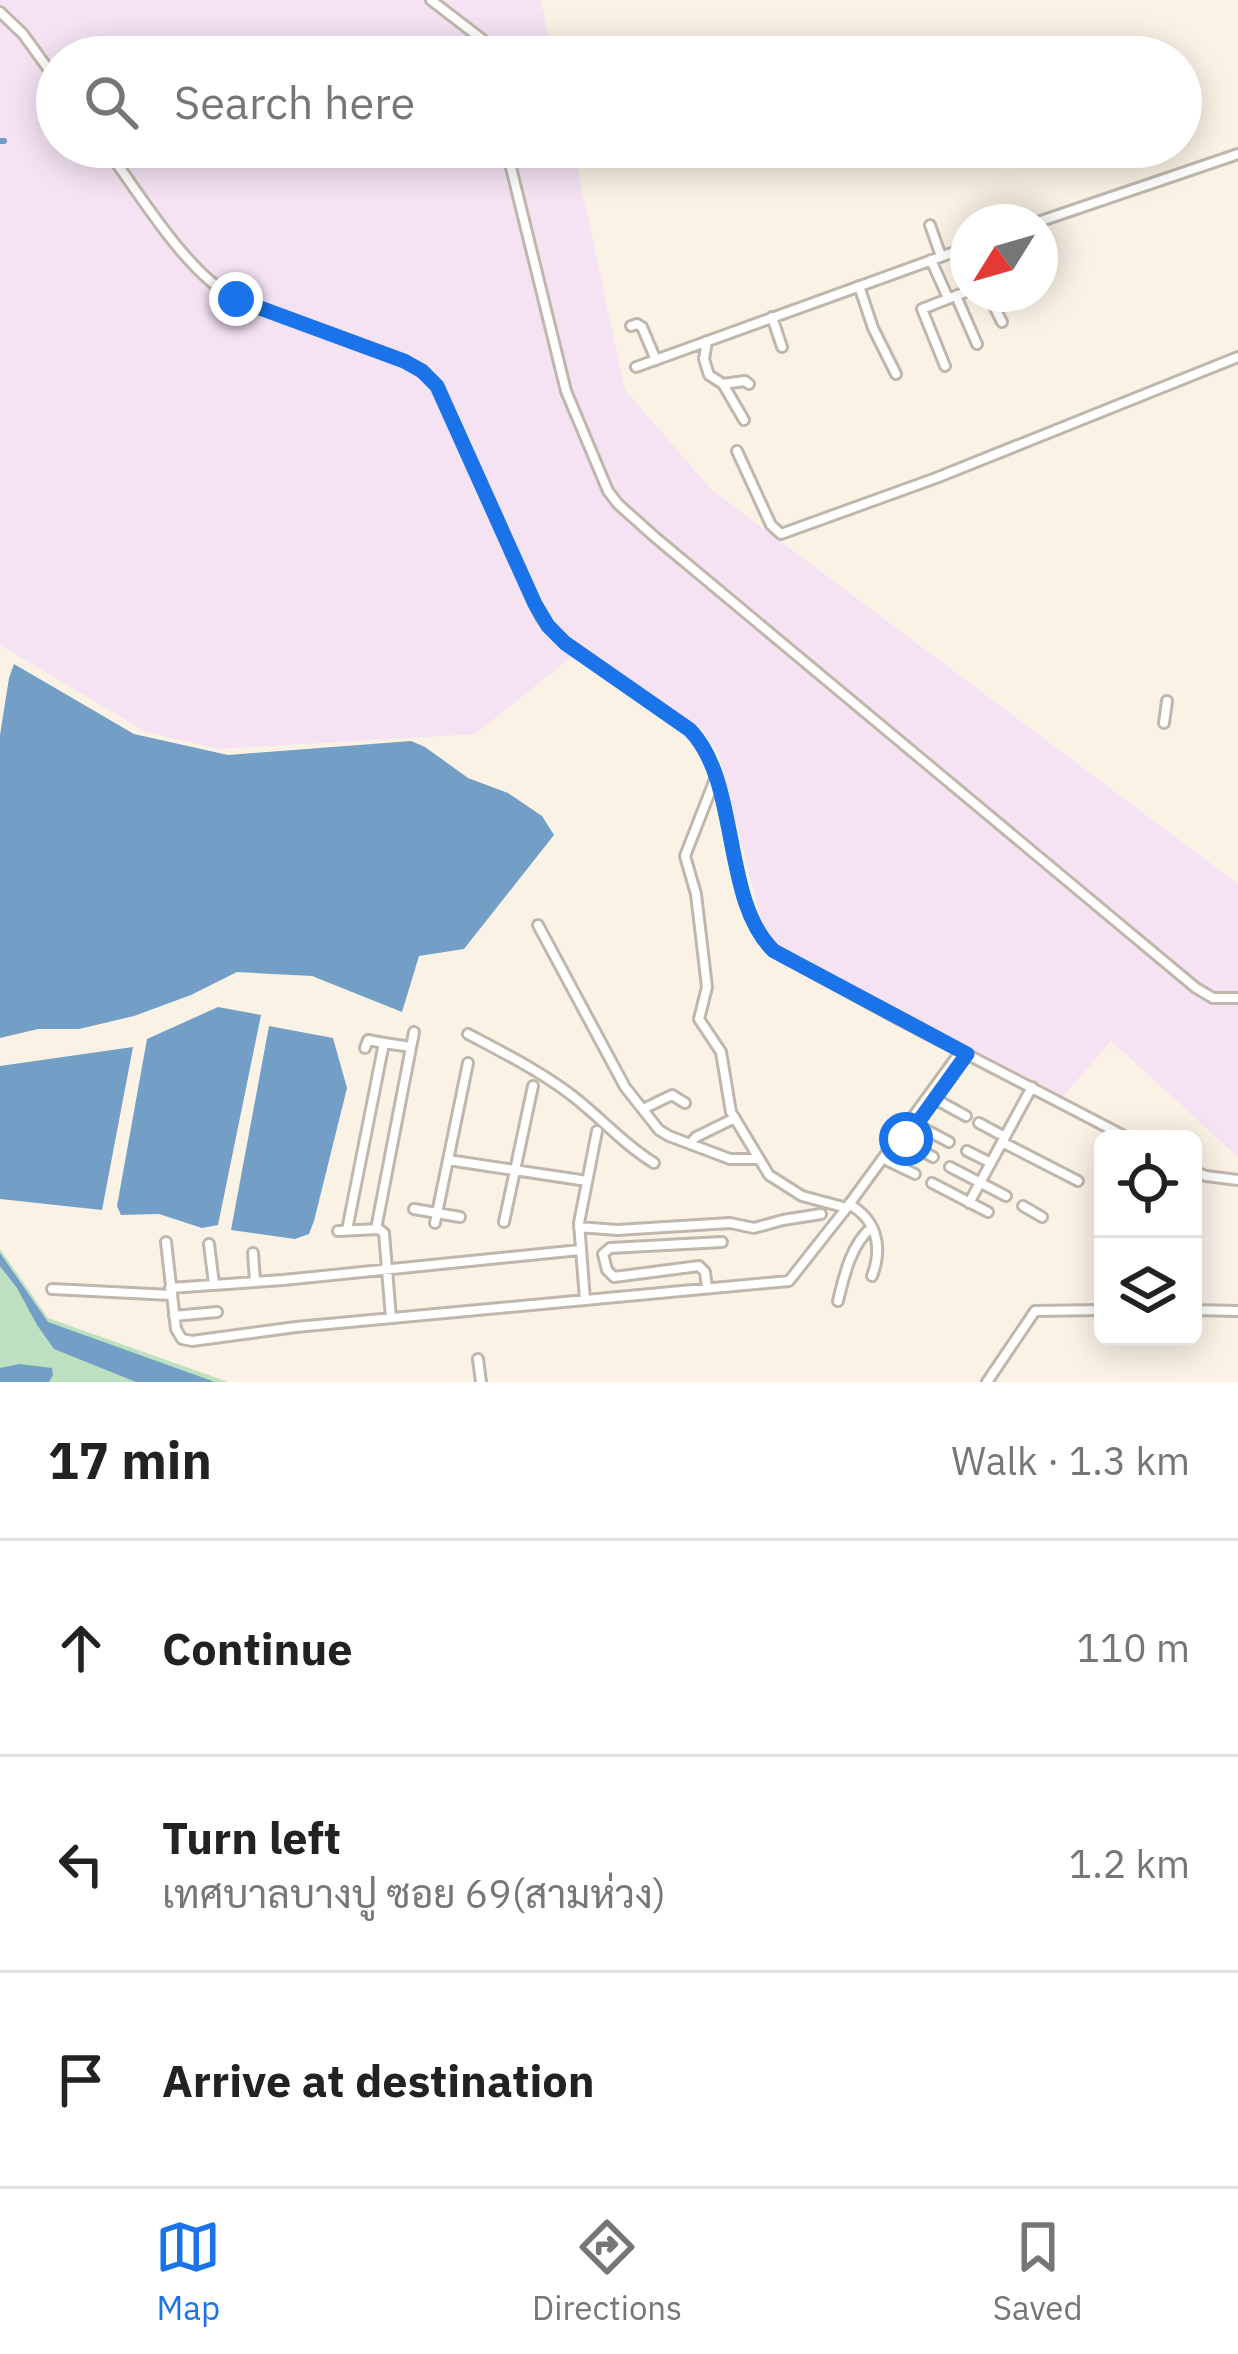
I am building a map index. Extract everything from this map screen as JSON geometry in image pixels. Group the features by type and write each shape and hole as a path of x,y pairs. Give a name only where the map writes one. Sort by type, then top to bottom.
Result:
{"street":[{"path":"430,0 477,36"},
{"path":"0,12 36,52"},
{"path":"1202,166 1238,154"},
{"path":"121,168 210,284 236,299 404,361 430,378 444,398 541,617 565,643 690,730 705,748 749,911 774,951 1113,1130"},
{"path":"511,168 561,378 608,491 618,504 1196,988 1213,998 1238,998"},
{"path":"1058,215 1197,168"},
{"path":"930,225 936,258 950,292"},
{"path":"637,367 950,253"},
{"path":"859,286 896,374"},
{"path":"945,366 922,309 950,298"},
{"path":"960,312 976,344"},
{"path":"997,312 1002,322"},
{"path":"772,317 782,347"},
{"path":"631,326 643,327 656,360"},
{"path":"707,340 704,359 713,380 749,384"},
{"path":"737,451 768,521 782,535 1238,357"},
{"path":"723,384 744,420"},
{"path":"1164,723 1167,701"},
{"path":"715,778 685,860 696,894 707,988 699,1019 721,1052 730,1108 759,1159 773,1179 802,1196 869,1222 878,1245 872,1276"},
{"path":"538,925 625,1087 662,1132 735,1160 759,1159"},
{"path":"376,1229 414,1032"},
{"path":"469,1034 544,1075 654,1163"},
{"path":"364,1048 368,1040 411,1047"},
{"path":"384,1043 342,1231 384,1232 391,1318"},
{"path":"897,1152 964,1053"},
{"path":"166,1243 178,1336 192,1341 789,1281 964,1053"},
{"path":"437,1218 468,1064"},
{"path":"504,1222 533,1086"},
{"path":"969,1203 1032,1087"},
{"path":"643,1109 672,1095 685,1103"},
{"path":"935,1100 966,1116"},
{"path":"690,1144 735,1118"},
{"path":"979,1123 1078,1181"},
{"path":"917,1125 950,1142"},
{"path":"586,1300 579,1227 597,1130"},
{"path":"904,1142 933,1157"},
{"path":"967,1151 991,1163"},
{"path":"448,1160 587,1181"},
{"path":"888,1161 915,1174"},
{"path":"950,1167 1006,1196"},
{"path":"1202,1175 1238,1180"},
{"path":"932,1183 988,1212"},
{"path":"1023,1206 1042,1217"},
{"path":"414,1209 437,1218 460,1217"},
{"path":"579,1227 617,1230 730,1223 754,1228 820,1214"},
{"path":"838,1301 869,1222"},
{"path":"707,1288 705,1271 699,1266 614,1277 603,1254 610,1248 722,1242"},
{"path":"208,1244 214,1285"},
{"path":"52,1289 171,1291 580,1250"},
{"path":"253,1253 255,1281"},
{"path":"987,1382 1035,1311 1094,1310"},
{"path":"1202,1310 1238,1311"},
{"path":"174,1316 217,1312"},
{"path":"478,1359 481,1382"}],"shaded area":[{"path":"0,0 541,0 549,36 36,36 36,168 577,168 625,390 712,490 1238,884 1238,1157 1111,1041 1061,1099 777,945 763,927 718,753 703,731 583,648 475,734 219,749 146,732 0,645"}],"green space":[{"path":"0,1249 48,1318 228,1382 0,1382"}],"water":[{"path":"14,664 134,734 228,755 411,741 468,778 508,793 542,816 554,835 464,949 419,956 402,1012 312,976 237,972 134,1016 79,1029 38,1029 0,1038 0,735"},
{"path":"218,1007 261,1015 218,1225 202,1228 159,1214 121,1215 117,1206 147,1039"},
{"path":"269,1026 333,1038 347,1088 314,1221 309,1234 295,1239 231,1230"},
{"path":"133,1047 102,1210 0,1199 0,1066"},
{"path":"0,1253 48,1322 215,1382 136,1382 54,1349 0,1266"},
{"path":"19,1364 52,1368 53,1375 49,1382 0,1382 0,1368"}],"route":[{"path":"236,299 404,361 437,386 541,617 565,643 690,730 705,748 749,911 764,941 774,951 967,1054 906,1139"}]}
